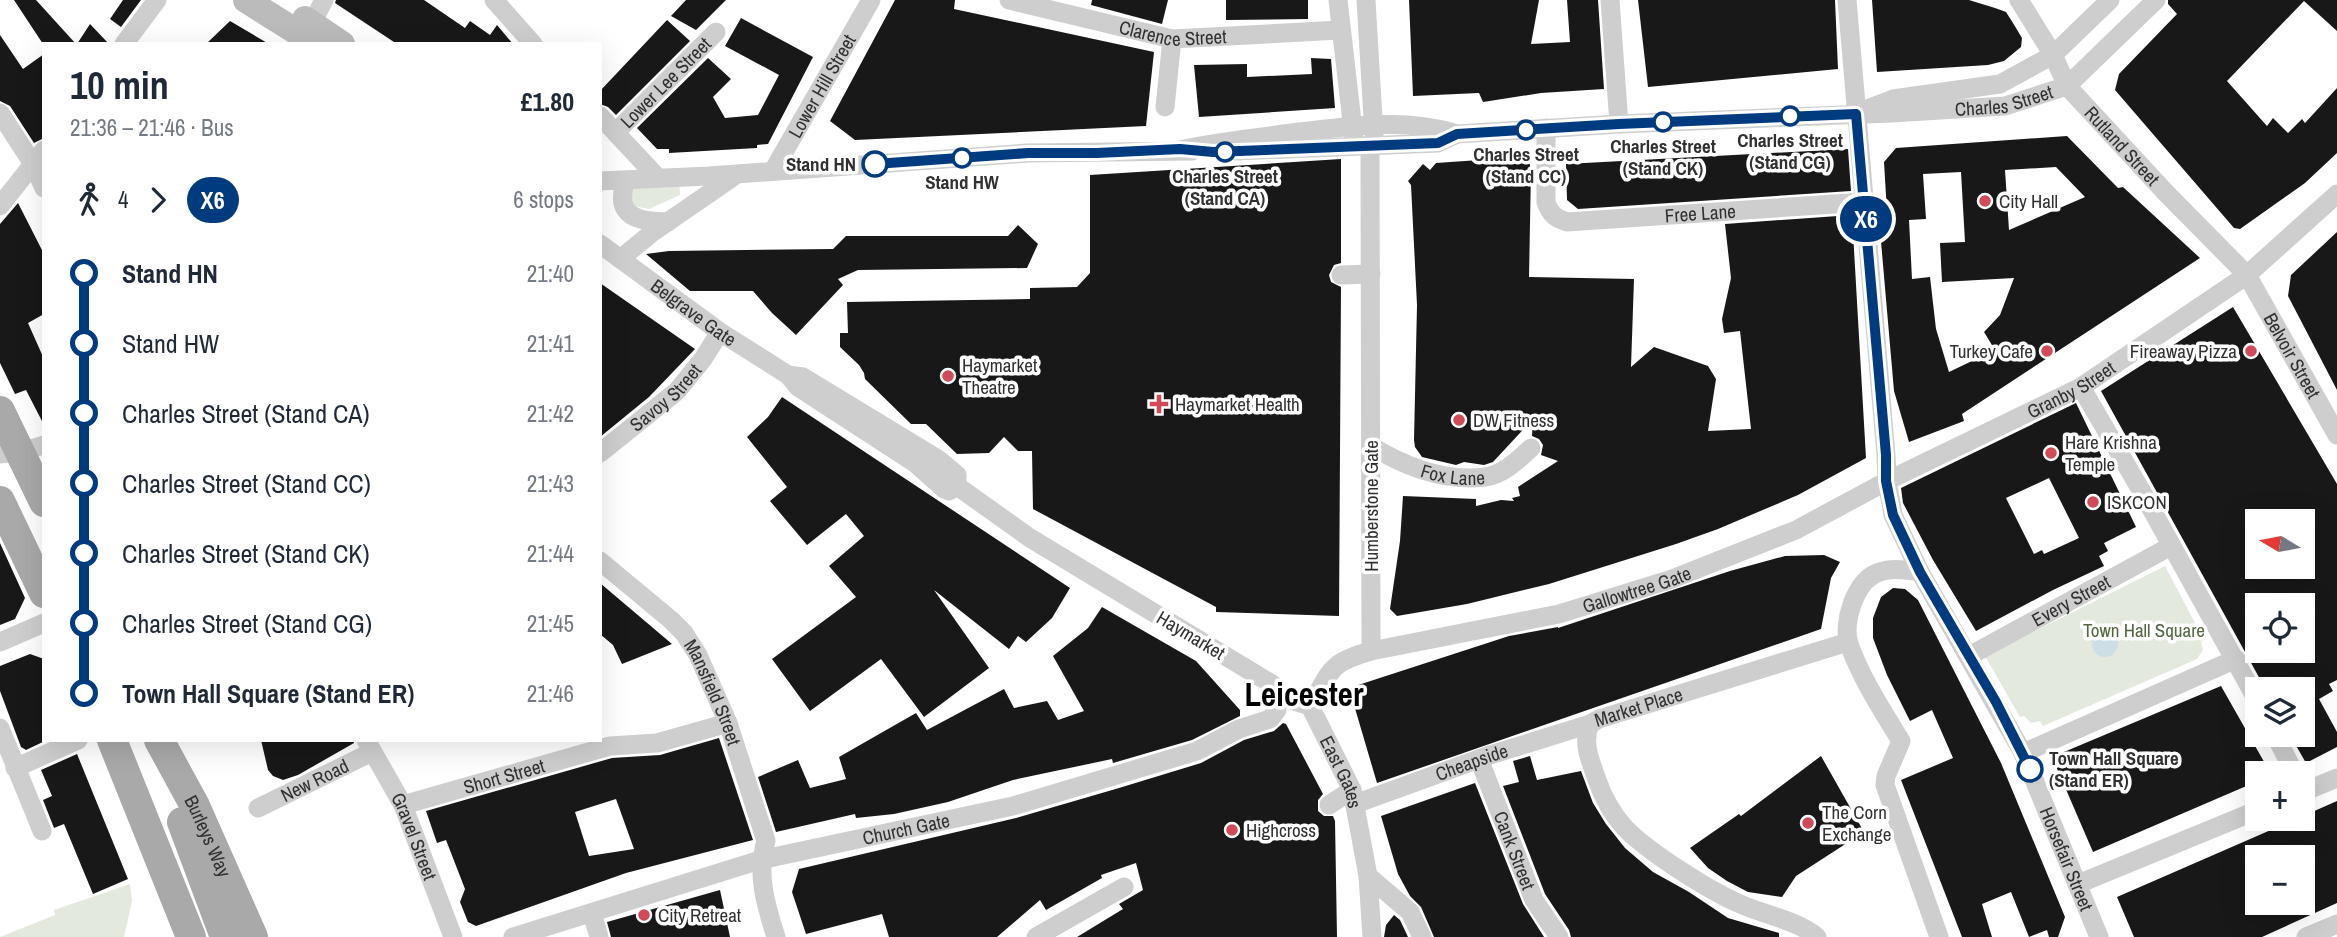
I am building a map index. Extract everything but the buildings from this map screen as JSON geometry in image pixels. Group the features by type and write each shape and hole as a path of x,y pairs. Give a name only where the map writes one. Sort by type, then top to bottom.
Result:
{"main road":[{"path":"0,411 42,497"},
{"path":"0,501 42,589"},
{"path":"113,742 176,923 191,937"},
{"path":"151,742 225,937"},
{"name":"Burleys Way","path":"160,742 195,806 253,937"}],"street":[{"path":"126,42 157,0"},
{"path":"246,0 311,35 335,42"},
{"path":"274,0 311,35"},
{"path":"311,35 324,0"},
{"path":"494,0 531,42"},
{"name":"Lower Hill Street","path":"773,171 871,0"},
{"name":"Clarence Street","path":"1009,0 1172,39 1340,30"},
{"name":"Humberstone Gate","path":"1338,0 1353,126 1366,146 1371,274 1371,651"},
{"path":"1366,0 1374,125 1366,146"},
{"path":"1610,0 1619,124"},
{"name":"Horsefair Street","path":"1847,0 1886,455 1886,481 1893,515 1920,572 2023,753 2099,937"},
{"name":"Rutland Street","path":"2019,0 2053,55 2067,86 2166,193 2247,275"},
{"name":"Charles Street","path":"1856,114 1893,99 2000,84 2053,55 2110,0"},
{"name":"Charles Street","path":"602,181 1028,153 1180,149 1213,152 1438,143 1457,134 1546,128 2005,106 2067,86 2156,0"},
{"name":"Lower Lee Street","path":"617,132 716,32"},
{"path":"1164,107 1172,39"},
{"path":"0,113 38,157 42,178"},
{"path":"602,118 658,178"},
{"name":"Charles Street","path":"1180,149 1353,126 1437,127 1457,134"},
{"name":"Free Lane","path":"1546,128 1546,202 1549,211 1557,219 1567,222 1865,202"},
{"path":"0,206 38,157"},
{"name":"Charles Street","path":"620,259 667,222 737,174"},
{"path":"626,181 622,195 623,206 629,215 645,221 667,222"},
{"name":"Granby Street","path":"1886,481 2081,387 2247,275 2337,194"},
{"name":"Belgrave Gate","path":"602,246 720,332 788,375 803,376 939,459 957,475 957,486 1030,538 1135,601"},
{"path":"1341,275 1371,274"},
{"name":"Belvoir Street","path":"2247,275 2337,435"},
{"name":"Savoy Street","path":"602,451 677,391 703,359 720,332"},
{"path":"2081,387 2245,677"},
{"name":"Fox Lane","path":"1371,446 1400,463 1445,476 1487,477 1511,466 1531,448"},
{"name":"Gallowtree Gate","path":"1371,651 1559,614 1672,579 1796,530 1886,481"},
{"name":"Every Street","path":"1969,656 2171,546"},
{"name":"Mansfield Street","path":"602,563 684,633 707,674 728,723 766,841 760,860 762,883 776,937"},
{"path":"1920,572 1884,570 1865,581 1851,608 1848,642 1878,703 1901,741 1886,776 1885,785 1939,937"},
{"name":"Haymarket","path":"1135,601 1272,684 1277,696"},
{"path":"0,642 42,624"},
{"name":"Market Place","path":"1817,937 1807,929 1736,903 1687,874 1628,831 1617,818 1593,769 1586,745 1590,724 1612,715 1848,642"},
{"path":"1277,696 1310,706 1335,664 1371,651"},
{"path":"2023,753 2236,659"},
{"name":"Church Gate","path":"513,937 760,860 1013,806 1197,751 1239,729 1270,719 1277,710 1277,696"},
{"name":"East Gates","path":"1310,706 1353,797 1368,876 1373,937"},
{"name":"Short Street","path":"403,805 610,746 657,743 728,723"},
{"name":"Cheapside","path":"1329,805 1590,724"},
{"path":"0,728 42,831"},
{"path":"15,768 74,742"},
{"name":"Gravel Street","path":"369,746 403,805 453,937"},
{"name":"New Road","path":"258,808 369,746"},
{"name":"Cank Street","path":"1489,756 1535,900 1559,937"},
{"path":"2315,783 2337,778"},
{"path":"2078,884 2245,815"},
{"path":"1368,876 1410,912 1422,937"},
{"path":"1037,937 1124,887"},
{"path":"592,913 599,937"},
{"path":"2306,937 2337,925"}],"green space":[{"path":"679,178 680,195 649,209 623,204 626,181"},
{"name":"Town Hall Square","path":"2165,566 2204,640 2201,642 2203,650 2197,659 2043,726 2040,721 2031,723 2024,716 2020,717 1985,656"},
{"path":"130,884 132,901 124,937 0,937 55,915 54,910"}],"shaded area":[{"path":"2105,631 2114,635 2118,644 2114,653 2105,657 2096,653 2092,644 2096,635"}],"bus line":[{"name":"X6","path":"875,164 1028,153 1180,149 1213,152 1438,143 1457,134 1856,114 1886,455 1886,481 1893,515 1920,572 1996,702 2030,769"}],"place":[{"name":"Charles Street (Stand CG)","path":"1790,116"},
{"name":"Charles Street (Stand CK)","path":"1663,122"},
{"name":"Charles Street (Stand CC)","path":"1526,130"},
{"name":"Charles Street (Stand CA)","path":"1225,152"},
{"name":"Stand HW","path":"962,158"},
{"name":"Stand HN","path":"875,164"},
{"name":"City Hall","path":"1985,201"},
{"name":"Turkey Cafe","path":"2047,351"},
{"name":"Fireaway Pizza","path":"2251,351"},
{"name":"Haymarket Theatre","path":"948,376"},
{"name":"Haymarket Health","path":"1159,404"},
{"name":"DW Fitness","path":"1459,420"},
{"name":"Hare Krishna Temple","path":"2051,453"},
{"name":"ISKCON","path":"2093,502"},
{"name":"Town Hall Square (Stand ER)","path":"2030,769"},
{"name":"The Corn Exchange","path":"1808,823"},
{"name":"Highcross","path":"1232,830"},
{"name":"City Retreat","path":"644,915"}],"district":[{"name":"Leicester","path":"1304,694"}]}
